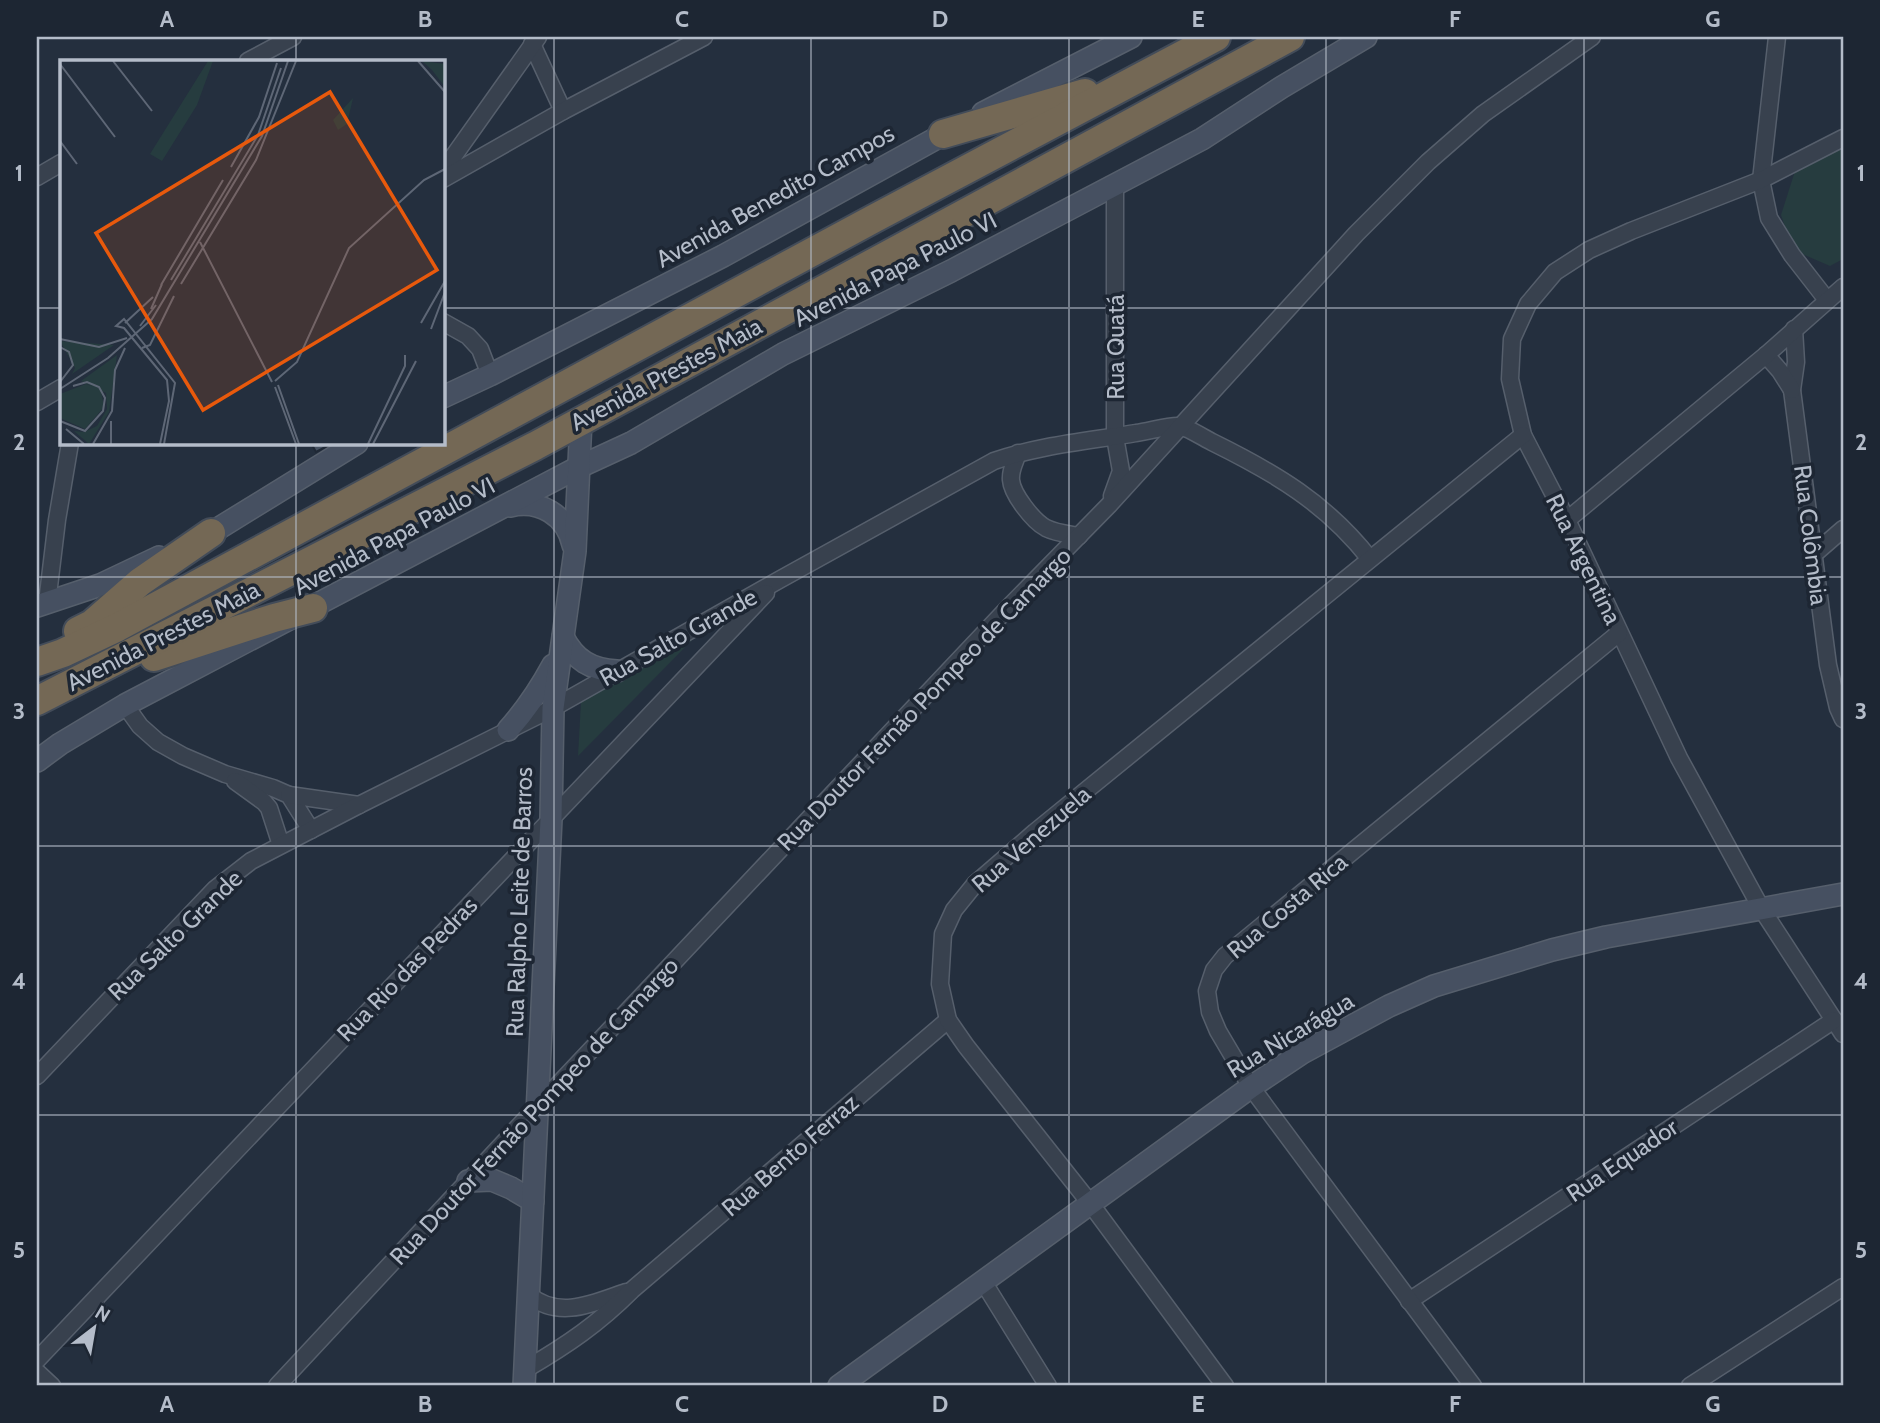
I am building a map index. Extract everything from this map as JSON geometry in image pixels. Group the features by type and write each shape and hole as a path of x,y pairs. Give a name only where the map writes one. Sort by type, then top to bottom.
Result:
{"highway":[{"name":"Avenida Prestes Maia","path":"37,662 118,627 1216,37"},
{"name":"Avenida Prestes Maia","path":"37,701 535,446 1290,37"},
{"path":"943,134 1142,77"},
{"path":"37,656 92,624 140,582 211,533"},
{"path":"37,701 133,664 232,631 313,608"}],"street":[{"path":"250,60 293,37"},
{"path":"444,178 563,111 704,37"},
{"name":"Avenida Benedito Campos","path":"444,397 723,256 1107,43 1131,37"},
{"name":"Avenida Papa Paulo VI","path":"37,761 125,705 579,467 631,443 783,354 1202,139 1366,37"},
{"name":"Rua Doutor Fernão Pompeo de Camargo","path":"277,1386 1006,610 1109,505 1356,233 1428,162 1483,114 1592,37"},
{"path":"1777,37 1761,180 1769,218 1792,255 1827,300"},
{"path":"535,41 563,111"},
{"path":"444,170 535,41"},
{"name":"Rua Argentina","path":"1839,1027 1761,908 1679,758 1567,520 1523,435 1510,379 1512,339 1528,304 1555,272 1589,250 1761,180 1843,138"},
{"path":"37,177 60,164"},
{"name":"Rua Quatá","path":"1109,505 1121,471 1115,437 1115,186"},
{"path":"1567,520 1766,355 1843,287"},
{"path":"444,323 468,336 480,349 489,375"},
{"name":"Rua Colômbia","path":"1794,329 1796,362 1792,390 1828,665 1843,719"},
{"name":"Rua Colômbia","path":"1766,355 1792,390"},
{"path":"37,402 60,389"},
{"name":"Rua Ralpho Leite de Barros","path":"525,1377 551,819 552,708 575,551 581,421"},
{"path":"1179,426 1286,482 1323,508 1370,559"},
{"name":"Rua Salto Grande","path":"37,1076 215,889 251,861 552,708 994,461 1018,453 1179,426"},
{"name":"Rua Venezuela","path":"1225,1386 1090,1203 948,1020 940,984 943,933 954,910 975,884 1046,823 1523,435"},
{"path":"70,444 42,604 100,585 211,533 355,444"},
{"path":"1018,453 1011,482 1032,517 1056,532 1079,536"},
{"path":"505,507 518,504 545,508 565,526 572,537 575,551"},
{"path":"1813,555 1843,529"},
{"name":"Rua Rio das Pedras","path":"37,1360 779,580"},
{"name":"Rua Costa Rica","path":"1473,1386 1251,1087 1218,1031 1210,1012 1208,991 1214,970 1225,956 1619,633"},
{"path":"563,637 578,659 590,667 617,671"},
{"path":"508,730 526,710 541,687 554,663 563,637"},
{"path":"125,705 140,726 159,742 183,756 225,774 273,788 289,796 359,804"},
{"path":"225,774 269,808 281,845"},
{"path":"289,796 310,830"},
{"name":"Rua Nicarágua","path":"848,1383 1251,1087 1302,1054 1389,1006 1434,986 1552,950 1606,937 1843,894"},
{"name":"Rua Bento Ferraz","path":"525,1377 607,1315 632,1290 948,1020"},
{"name":"Rua Equador","path":"1409,1301 1839,1027"},
{"path":"468,1181 492,1180 533,1201"},
{"path":"984,1283 1048,1386"},
{"path":"1690,1386 1843,1287"},
{"name":"Rua Bento Ferraz","path":"529,1295 539,1304 561,1309 579,1307 632,1290"},
{"path":"37,1372 52,1386"}],"green space":[{"path":"1843,144 1843,259 1830,266 1793,250 1781,215 1795,171"},
{"path":"698,634 578,756 581,702"}],"building":[{"path":"312,444 331,444 316,452"}]}
